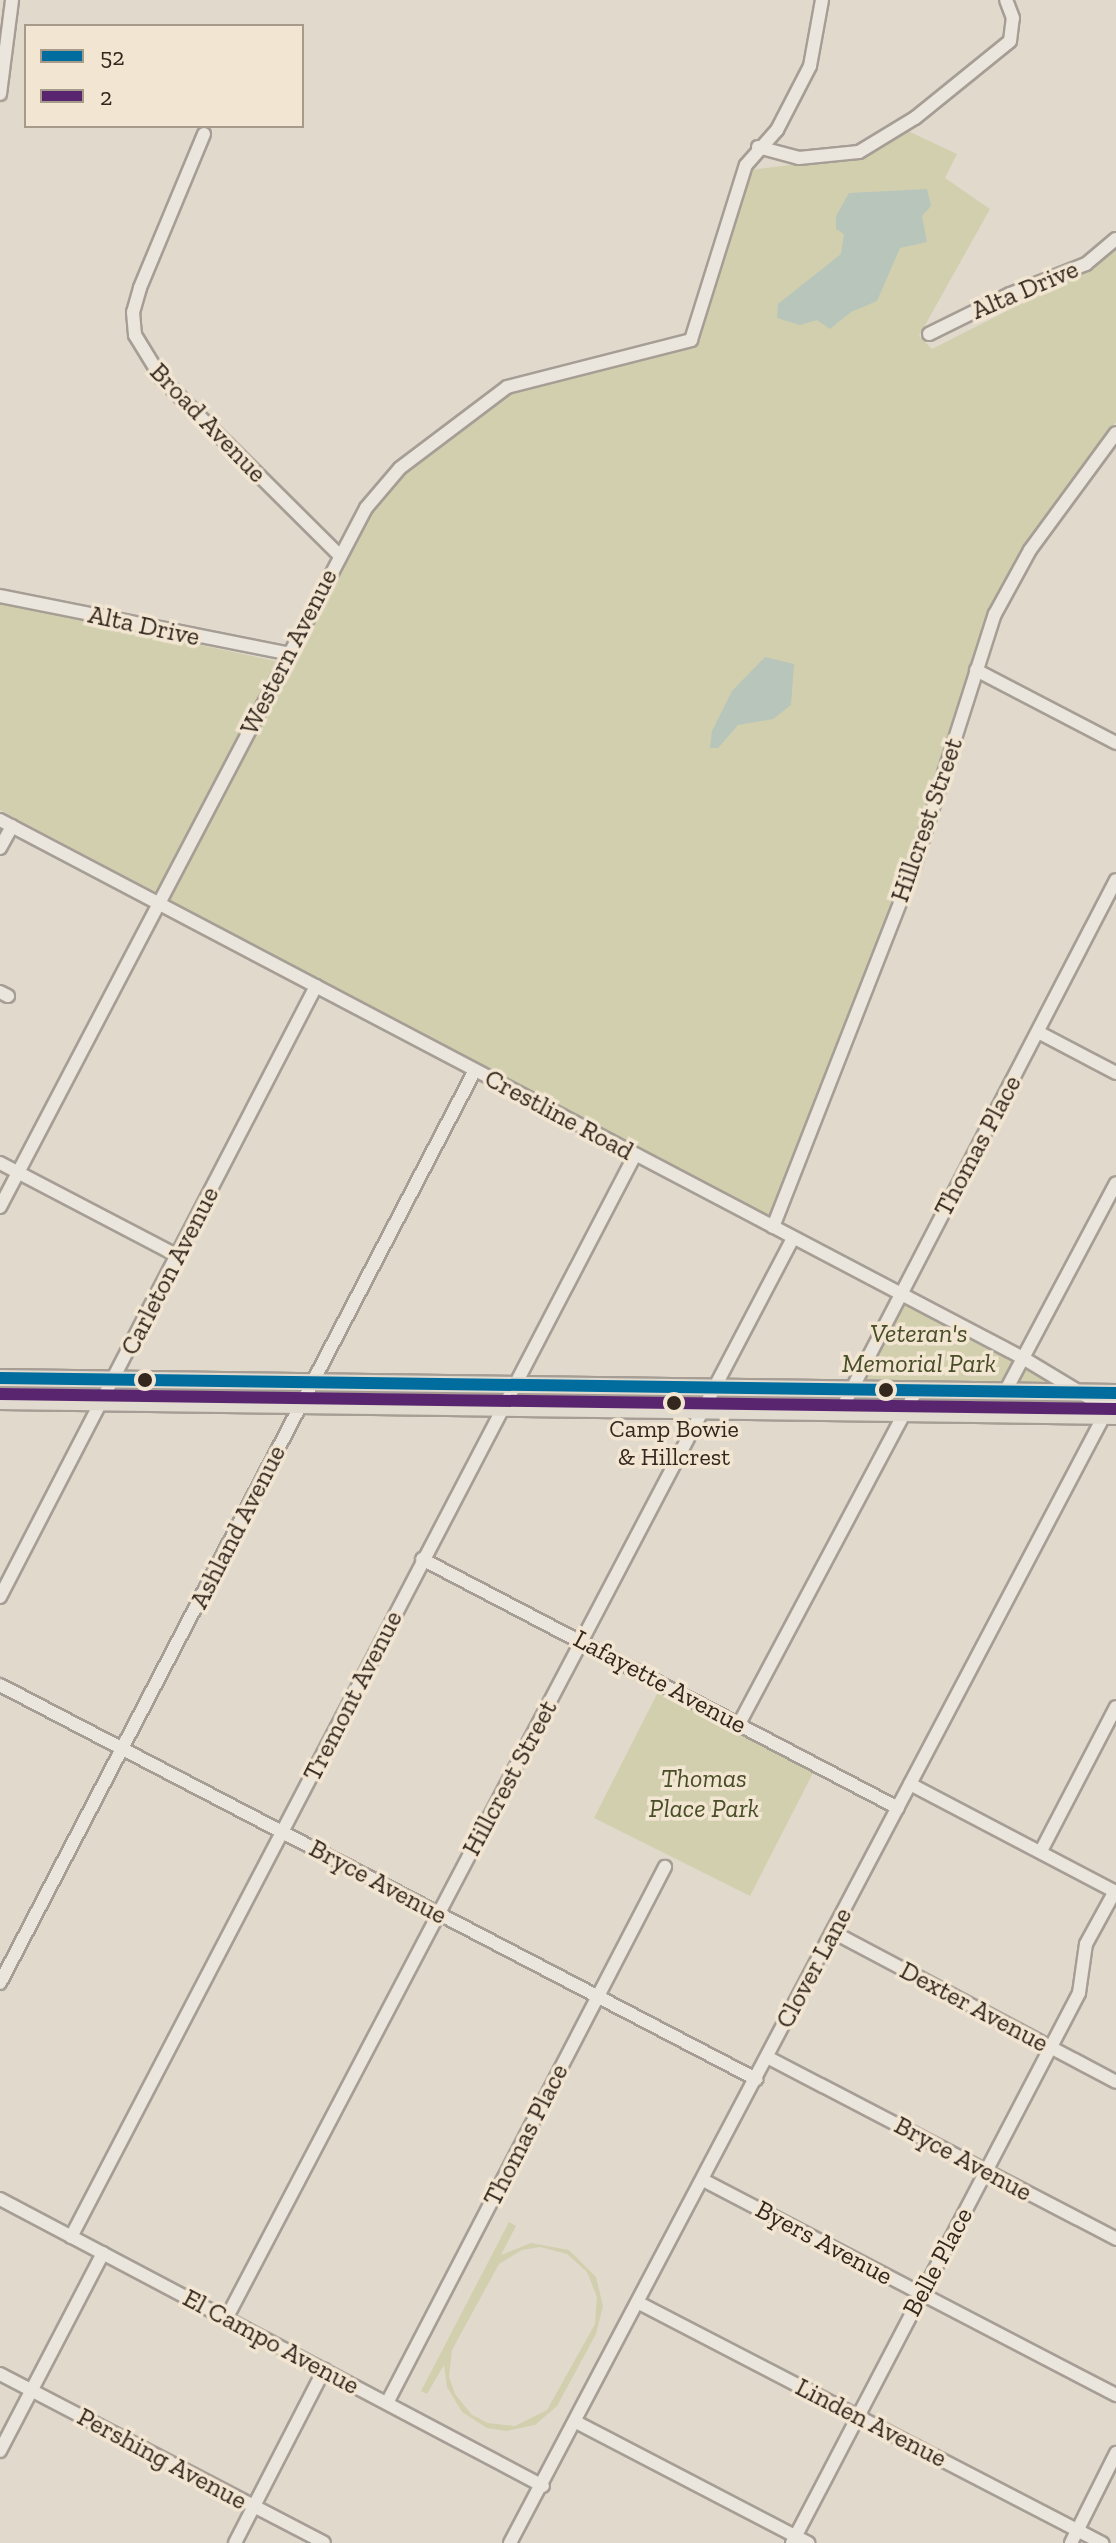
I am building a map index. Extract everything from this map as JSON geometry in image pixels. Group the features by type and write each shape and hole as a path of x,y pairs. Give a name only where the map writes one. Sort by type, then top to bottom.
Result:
{"main road":[{"path":"8,1378 1006,1390 1086,1392 1113,1405 904,1413 8,1401 8,1378"}],"street":[{"path":"0,94 12,0"},
{"path":"758,147 777,130 810,66 822,0"},
{"path":"758,147 799,158 859,152 915,118 1010,41 1013,18 1006,0"},
{"name":"Broad Avenue","path":"204,134 140,288 133,312 135,335 162,379 339,555"},
{"name":"Western Avenue","path":"0,1207 366,508 400,468 507,387 533,376 687,344 696,332 732,201 758,147"},
{"name":"Alta Drive","path":"929,334 1010,294 1086,264 1116,239"},
{"name":"Hillcrest Street","path":"773,1227 915,864 995,614 1030,550 1116,433"},
{"name":"Alta Drive","path":"0,596 289,654"},
{"path":"976,670 1116,743"},
{"path":"0,848 6,823"},
{"name":"Crestline Road","path":"6,823 1086,1392"},
{"name":"Thomas Place","path":"840,1412 1116,880"},
{"name":"Carleton Avenue","path":"0,1597 316,986"},
{"path":"1038,1032 1116,1073"},
{"name":"Ashland Avenue","path":"0,1983 475,1070"},
{"name":"Tremont Avenue","path":"71,2237 635,1155"},
{"path":"0,1163 178,1256"},
{"path":"1006,1390 1116,1183"},
{"name":"Hillcrest Street","path":"226,2319 793,1238"},
{"path":"739,1724 916,1391"},
{"name":"Clover Lane","path":"511,2543 1113,1405"},
{"name":"Lafayette Avenue","path":"422,1559 898,1808"},
{"name":"Bryce Avenue","path":"0,1685 756,2079"},
{"path":"1041,1851 1116,1707"},
{"path":"910,1784 1115,1891"},
{"name":"Thomas Place","path":"387,2403 665,1867"},
{"name":"Belle Place","path":"793,2540 1079,1993 1086,1944 1115,1891"},
{"name":"Dexter Avenue","path":"833,1932 1116,2082"},
{"name":"Bryce Avenue","path":"767,2057 1116,2239"},
{"name":"Byers Avenue","path":"703,2180 1116,2395"},
{"name":"El Campo Avenue","path":"0,2199 543,2486"},
{"path":"0,2451 103,2253"},
{"name":"Linden Avenue","path":"639,2303 1102,2543"},
{"path":"235,2543 324,2370"},
{"name":"Pershing Avenue","path":"0,2374 324,2543"},
{"path":"576,2422 793,2540 808,2543"},
{"path":"1071,2543 1116,2453"}],"green space":[{"path":"908,131 957,154 945,178 990,209 919,336 932,349 1093,267 1116,246 1116,422 1024,544 995,598 909,864 770,1217 0,810 0,603 290,664 377,505 404,473 505,394 694,344 751,170 862,156"},
{"name":"Veteran's Memorial Park","path":"903,1301 1059,1385 860,1382"},
{"name":"Thomas Place Park","path":"658,1692 814,1771 750,1896 594,1818"},
{"path":"509,2222 516,2226 501,2255 531,2243 569,2250 596,2277 603,2306 596,2334 557,2406 535,2425 506,2431 487,2428 462,2412 447,2387 444,2365 427,2394 421,2391","holes":["540,2247 567,2254 587,2272 597,2297 595,2324 547,2410 515,2426 488,2423 472,2415 455,2394 449,2377 452,2350 499,2264 522,2250"]}],"shaded area":[{"path":"927,189 931,206 922,216 927,242 900,248 877,301 851,312 830,329 817,320 800,325 777,318 778,304 841,254 844,234 836,229 836,216 849,193"},
{"path":"765,657 794,664 791,705 773,719 738,725 718,748 710,748 712,731 732,691"}],"transit line":[{"name":"52","path":"0,1378 1116,1393"},
{"name":"2","path":"0,1394 1116,1409"}],"place":[{"name":"Camp Bowie & Hillcrest","path":"674,1403"}]}
